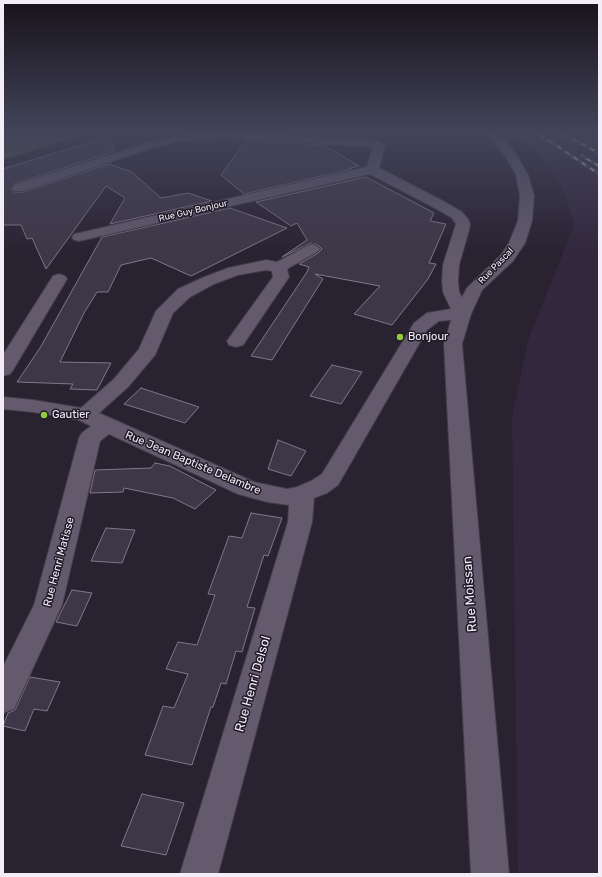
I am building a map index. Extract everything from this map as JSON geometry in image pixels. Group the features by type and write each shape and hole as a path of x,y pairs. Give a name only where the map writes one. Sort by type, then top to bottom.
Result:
{"street":[{"path":"19,188 65,173"},
{"name":"Rue Guy Bonjour","path":"79,237 359,173"},
{"path":"378,173 457,215 463,224 451,265 451,292 445,305"},
{"name":"Rue Pascal","path":"445,305 475,288 506,258 517,243 525,221 527,196 521,173"},
{"path":"236,341 281,277 279,267 312,249"},
{"name":"Rue Henri Matisse","path":"3,699 48,605 95,420 121,383 148,351 165,311 184,293 208,281 234,271 266,265 279,267"},
{"path":"445,305 445,270 451,265"},
{"path":"3,370 59,279"},
{"name":"Rue Jean Baptiste Delambre","path":"3,403 34,406 95,420 246,488 267,494 287,497 302,494 319,487 330,479 420,326 433,317 445,305"},
{"name":"Rue Moissan","path":"445,305 453,344 490,874"},
{"name":"Rue Henri Delsol","path":"199,874 300,522 302,494"}],"shaded area":[{"path":"552,173 599,173 599,874 518,874 512,417 528,340 574,225 562,185"}],"building":[{"path":"3,173 48,173 14,184 11,189 14,192 24,192 82,173 133,173 161,198 188,193 212,201 110,224 125,198 106,186 46,269 32,238 27,239 21,225 3,225"},
{"path":"222,173 335,173 244,194 221,175"},
{"path":"366,177 434,213 430,221 446,224 429,263 436,264 428,279 392,325 354,314 380,286 315,274 323,279 272,360 251,356 307,272 309,267 299,264 322,249 318,245 311,243 282,257 307,240 297,223 291,226 256,202"},
{"path":"230,208 287,228 191,276 151,258 121,265 108,292 97,292 84,313 60,362 111,363 97,390 70,389 73,384 17,382 40,348 102,237"},
{"path":"332,365 362,372 341,404 310,396"},
{"path":"141,388 199,407 185,423 124,404"},
{"path":"278,440 306,451 291,476 268,469"},
{"path":"155,463 170,466 216,490 195,509 173,498 124,488 123,492 90,493 95,470 151,468"},
{"path":"251,513 282,518 268,556 264,555 247,607 255,608 242,652 236,651 226,684 221,683 213,707 211,707 192,765 145,755 163,706 174,708 188,674 166,669 178,642 197,645 215,595 208,594 229,536 242,538"},
{"path":"106,528 135,530 122,563 91,561"},
{"path":"72,590 92,593 77,626 56,622"},
{"path":"30,677 60,682 47,711 34,709 25,731 3,726 8,713 15,710"},
{"path":"142,794 184,803 166,855 121,846"}],"place":[{"name":"Bonjour","path":"400,337"},
{"name":"Gautier","path":"44,415"}]}
